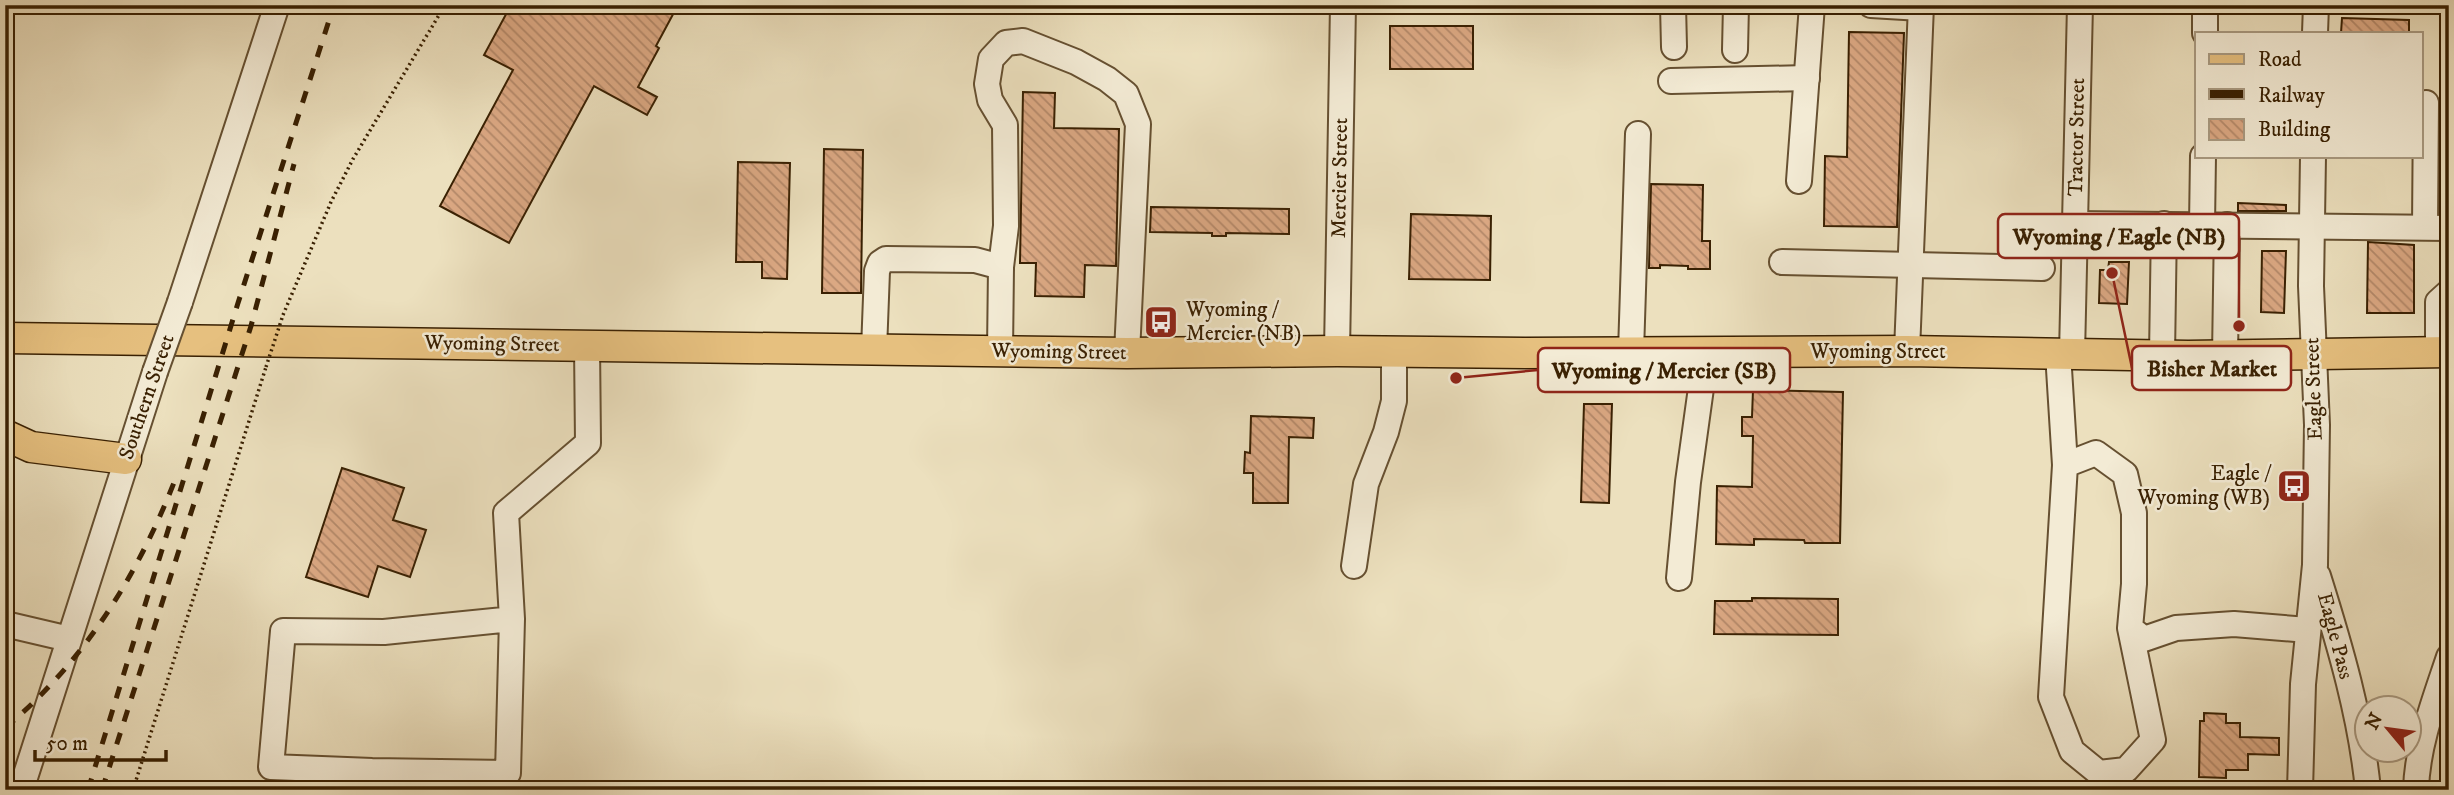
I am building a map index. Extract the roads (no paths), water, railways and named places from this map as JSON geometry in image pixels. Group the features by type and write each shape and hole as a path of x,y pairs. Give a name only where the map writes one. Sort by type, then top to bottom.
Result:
{"main road":[{"name":"Wyoming Street","path":"5,338 1127,353 1907,351 2225,356 2443,352"},
{"path":"5,435 31,447 126,459"}],"street":[{"name":"Southern Street","path":"21,790 126,459 276,5"},
{"name":"Mercier Street","path":"1337,351 1343,5"},
{"path":"1673,5 1674,47"},
{"path":"1735,50 1736,5"},
{"path":"1799,181 1812,5"},
{"path":"1871,5 1921,7 1907,351"},
{"name":"Tractor Street","path":"2080,5 2075,224 2065,353 2064,465 2051,697 2072,751 2099,773 2126,770 2152,740 2130,628"},
{"path":"2205,32 2206,5"},
{"path":"2315,32 2316,5"},
{"path":"1000,351 1001,267 1006,226 1005,125 990,100 987,83 992,59 1006,44 1023,41 1076,62 1107,79 1126,94 1138,124 1127,353"},
{"path":"1671,81 1807,78"},
{"path":"2075,224 2437,228 2432,103"},
{"path":"1631,352 1638,134"},
{"path":"2203,158 2203,225"},
{"name":"Eagle Street","path":"2300,790 2303,684 2315,565 2317,425 2311,286 2313,158"},
{"path":"2162,355 2164,224"},
{"path":"2225,356 2227,225"},
{"path":"874,350 877,271 880,263 886,259 975,260 1001,267"},
{"path":"1782,262 2042,268"},
{"path":"2443,352 2438,302 2449,292"},
{"path":"512,619 384,632 283,631 271,767 508,773 512,619 506,513 588,443 587,345"},
{"path":"1354,566 1366,484 1386,432 1394,401 1394,351"},
{"path":"1679,578 1688,482 1701,388 1698,352"},
{"path":"2064,465 2096,453 2124,474 2134,513 2134,584 2130,628 2144,639 2176,628 2234,624 2308,630"},
{"name":"Eagle Pass","path":"2315,565 2341,649 2364,752 2368,790"},
{"path":"5,624 69,639"},
{"path":"2416,790 2423,744 2449,657"}],"railway":[{"path":"88,790 238,303 334,5"},
{"path":"102,790 251,326 294,164"},
{"path":"5,728 60,675 106,615 144,550 175,480"}],"place":[{"name":"Bisher Market","path":"2112,273"},
{"name":"Wyoming / Mercier (NB)","path":"1161,322"},
{"name":"Wyoming / Eagle (NB)","path":"2239,326"},
{"name":"Wyoming / Mercier (SB)","path":"1456,378"},
{"name":"Eagle / Wyoming (WB)","path":"2294,486"}]}
